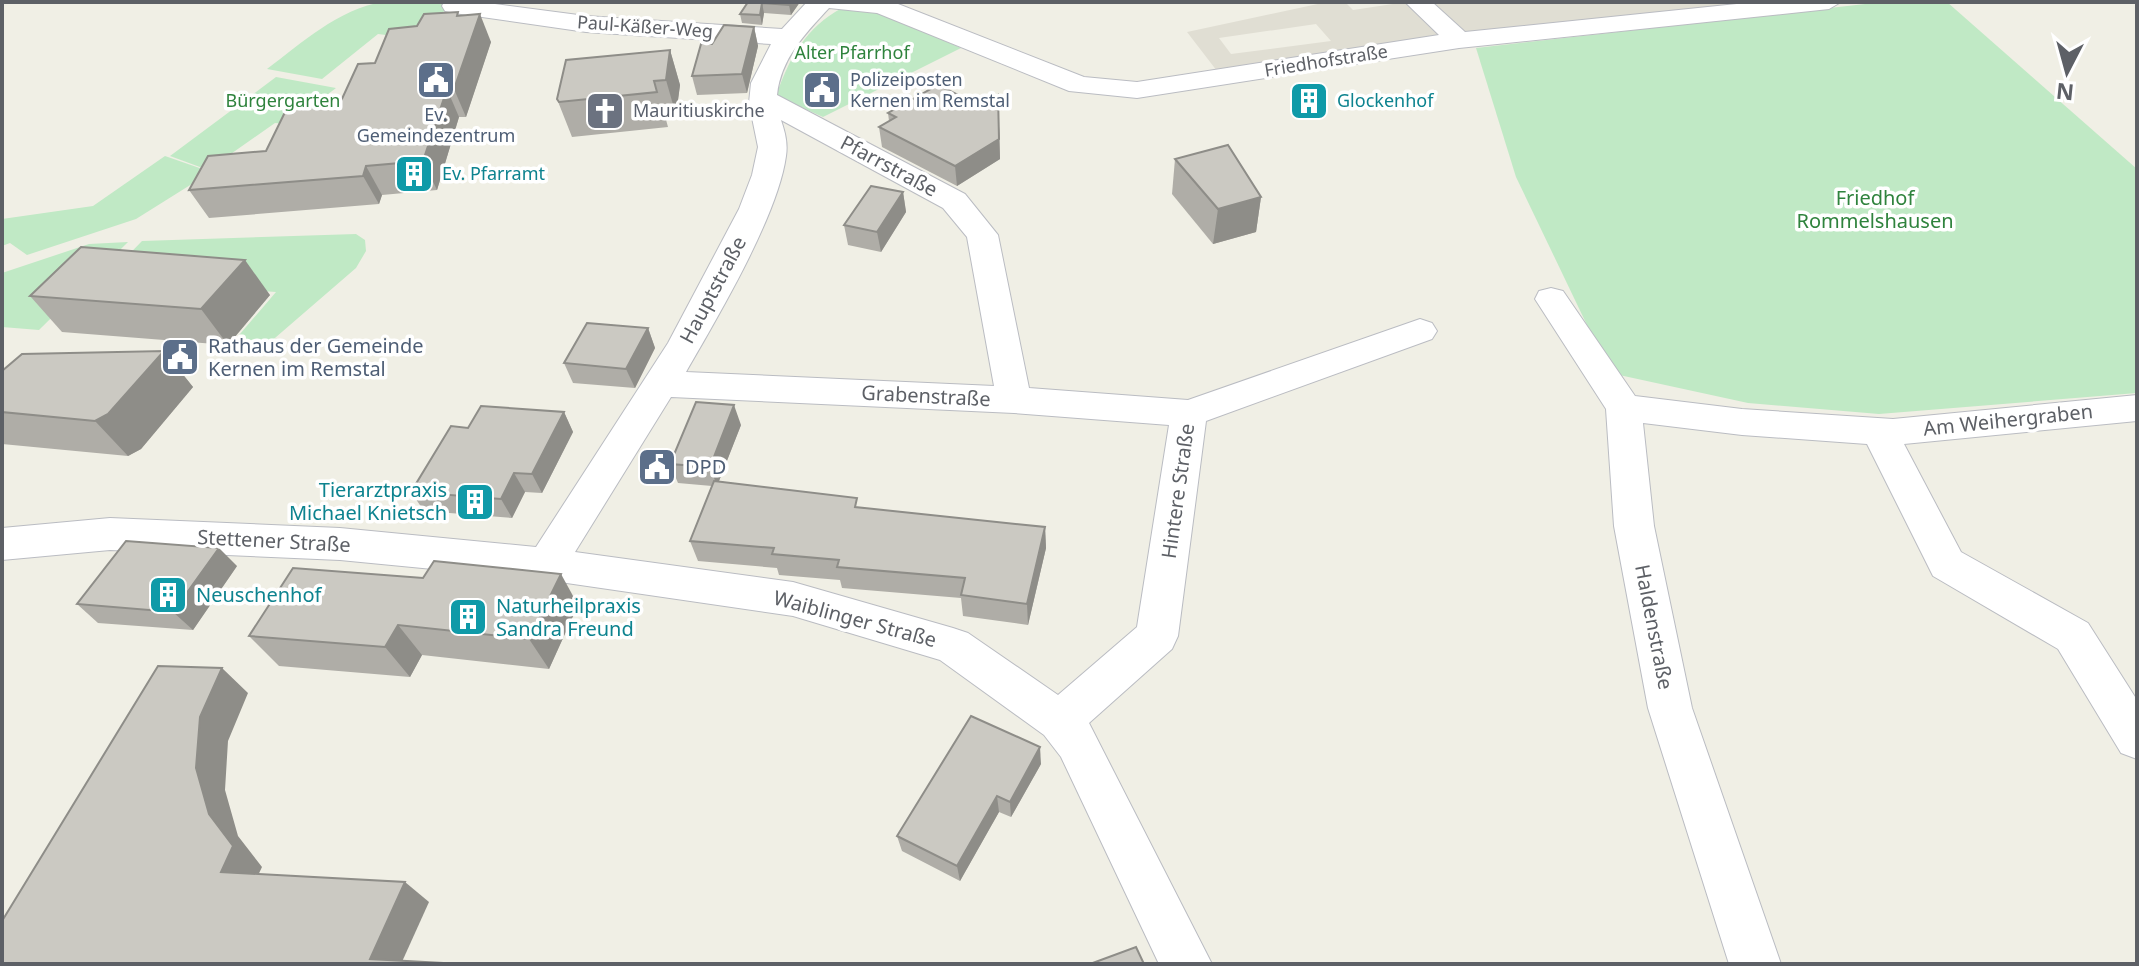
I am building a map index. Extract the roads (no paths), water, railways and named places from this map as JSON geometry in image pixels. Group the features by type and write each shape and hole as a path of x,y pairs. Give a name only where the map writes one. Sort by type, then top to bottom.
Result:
{"street":[{"name":"Hauptstraße","path":"546,564 663,384 720,282 756,207 773,144 763,99 770,68 788,37 821,2"},
{"name":"Friedhofstraße","path":"837,2 881,6 1079,85 1137,90 1459,40 1829,2"},
{"path":"1417,2 1459,40"},
{"name":"Paul-Käßer-Weg","path":"454,6 586,24 788,37"},
{"name":"Pfarrstraße","path":"763,99 954,201 982,235 1014,400"},
{"name":"Haldenstraße","path":"1551,299 1624,408 1634,526 1670,708 1755,964"},
{"name":"Hintere Straße","path":"1060,721 1157,636 1189,413 1420,331"},
{"name":"Grabenstraße","path":"663,384 1014,400 1189,413"},
{"name":"Am Weihergraben","path":"1624,408 1742,422 1879,431 2137,408"},
{"path":"1879,431 1947,564 2073,636 2137,739"},
{"name":"Stettener Straße","path":"2,544 110,534 340,544 546,564"},
{"name":"Waiblinger Straße","path":"546,564 793,599 953,646 1060,721 1087,761 1186,964"}],"place":[{"name":"Ev. Gemeindezentrum","path":"436,80"},
{"name":"Polizeiposten Kernen im Remstal","path":"822,90"},
{"name":"Glockenhof","path":"1309,101"},
{"name":"Mauritiuskirche","path":"605,111"},
{"name":"Ev. Pfarramt","path":"414,174"},
{"name":"Rathaus der Gemeinde Kernen im Remstal","path":"180,357"},
{"name":"DPD","path":"657,467"},
{"name":"Tierarztpraxis Michael Knietsch","path":"475,502"},
{"name":"Neuschenhof","path":"168,595"},
{"name":"Naturheilpraxis Sandra Freund","path":"468,617"}],"park label":[{"name":"Alter Pfarrhof","path":"852,53"},
{"name":"Bürgergarten","path":"283,101"},
{"name":"Friedhof Rommelshausen","path":"1875,210"}]}
